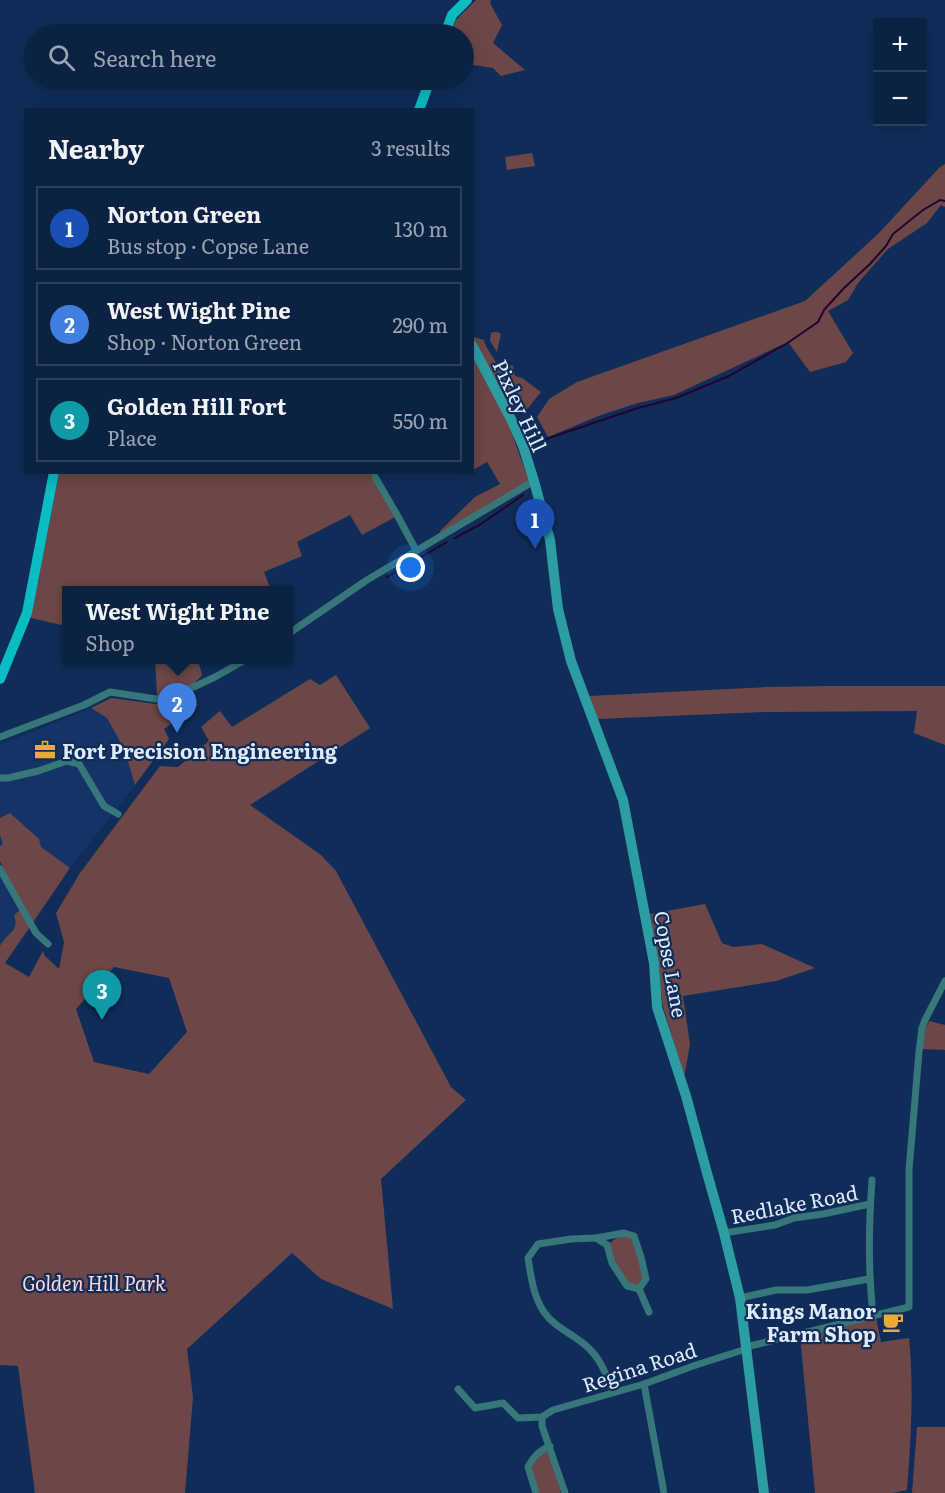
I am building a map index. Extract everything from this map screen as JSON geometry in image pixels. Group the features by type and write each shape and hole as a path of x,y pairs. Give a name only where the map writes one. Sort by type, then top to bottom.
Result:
{"main road":[{"path":"449,24 452,15 467,0"},
{"path":"420,108 426,90"},
{"path":"0,679 27,613 54,474"}],"street":[{"name":"Pixley Hill","path":"474,349 511,419 523,446 534,481"},
{"path":"375,477 416,550"},
{"path":"293,631 367,580 534,481"},
{"name":"Copse Lane","path":"534,481 550,540 558,609 571,661 623,800 652,953 657,1006 686,1096 740,1298 764,1493"},
{"path":"0,737 84,705 110,692 156,699 172,697 200,685 238,664"},
{"path":"0,778 39,771 67,761 79,764 104,806 118,814"},
{"path":"0,869 36,933 48,944"},
{"name":"Regina Road","path":"542,1417 552,1410 644,1384 746,1348 909,1307 909,1170 919,1053 922,1028 945,981"},
{"path":"872,1180 869,1280 872,1304"},
{"name":"Redlake Road","path":"724,1233 775,1225 794,1218 870,1204"},
{"path":"613,1392 601,1361 584,1344 564,1331 544,1312 533,1290 528,1258 538,1244 624,1233 634,1236 641,1257 646,1279 639,1289"},
{"path":"596,1238 607,1245 612,1263 627,1286 639,1289"},
{"path":"740,1298 777,1290 807,1290 869,1280"},
{"path":"639,1289 649,1312"},
{"path":"644,1384 663,1493"},
{"path":"458,1389 475,1408 474,1417"},
{"path":"475,1408 503,1403 518,1418 542,1417 542,1426 565,1493"},
{"path":"536,1493 528,1467 539,1452 550,1446"}],"shaded area":[{"path":"91,708 107,718 124,749 135,785 70,868 26,934 0,963 0,745"}],"green space":[{"path":"476,0 491,0 490,3 502,25 493,43 525,70 501,76 493,68 474,65 474,24 455,24"},
{"path":"532,153 535,166 507,170 505,157"},
{"path":"945,164 945,207 941,205 927,223 888,249 858,283 848,300 828,311 853,353 846,362 810,372 788,342 674,395 601,415 548,437 537,417 549,399 577,382 805,301 878,234"},
{"path":"491,333 501,334 497,352 490,341"},
{"path":"474,337 484,340 496,363 513,366 515,376 522,378 541,392 524,413 514,414 507,420 530,484 442,535 440,531 475,497 500,484 487,462 474,469"},
{"path":"59,474 374,474 371,476 397,516 362,535 350,515 297,542 302,556 264,572 269,586 62,586 62,625 31,618"},
{"path":"155,664 199,664 202,675 192,684 182,690 157,695"},
{"name":"Golden Hill Park","path":"336,675 370,728 250,805 321,855 336,871 451,1087 466,1100 381,1179 393,1309 321,1279 292,1253 187,1349 193,1397 185,1493 35,1493 18,1366 0,1365 0,946 14,929 14,915 25,906 0,861 0,846 3,844 0,835 0,818 10,813 39,839 41,847 70,868 5,963 29,977 43,951 45,956 59,969 64,942 56,913 80,873 160,766 178,767 209,741 201,727 220,711 232,727 310,679 320,685","holes":["114,967 169,978 187,1032 149,1074 94,1062 76,1009"]},
{"path":"945,686 945,745 914,733 917,711 767,712 597,719 589,696 767,687"},
{"path":"192,695 198,705 164,729 169,739 135,785 124,749 107,718 91,708 111,698 156,704"},
{"path":"705,904 722,943 733,947 762,944 815,968 776,981 683,996 690,1045 684,1077 662,1003 659,963 650,914"},
{"path":"929,1021 945,1025 945,1050 922,1049"},
{"path":"624,1233 634,1236 646,1279 639,1289 627,1286 607,1245"},
{"path":"876,1318 881,1342 909,1338 911,1414 907,1490 892,1493 815,1493 800,1336"},
{"path":"917,1427 945,1427 945,1493 912,1493"},
{"path":"543,1451 549,1453 561,1493 539,1493 531,1466"}],"waterway":[{"path":"534,445 638,408 676,398 729,376 786,344 818,322 824,310 870,264 893,234 923,210 940,200 945,201"},
{"path":"455,538 481,524 523,495"},
{"path":"387,577 447,542"}],"place":[{"name":"Norton Green","path":"535,549"},
{"name":"West Wight Pine","path":"177,733"},
{"name":"Fort Precision Engineering","path":"45,750"},
{"name":"Golden Hill Fort","path":"102,1020"},
{"name":"Kings Manor Farm Shop","path":"893,1322"}]}
